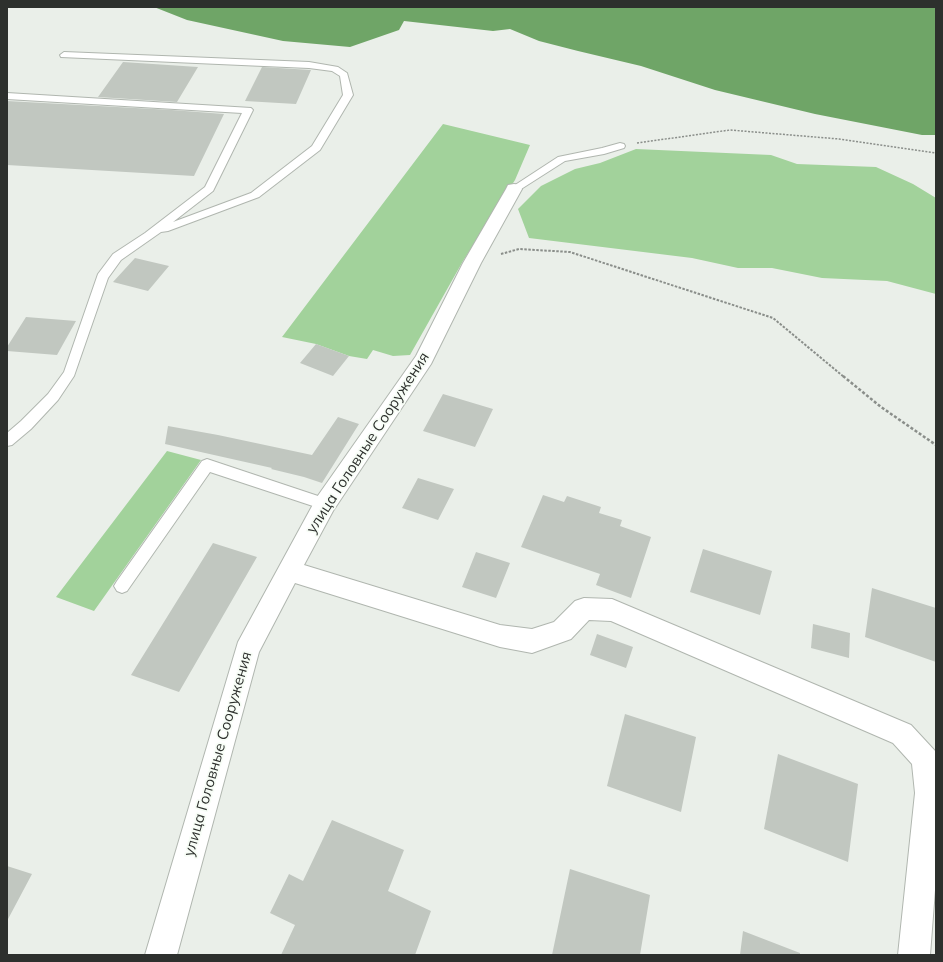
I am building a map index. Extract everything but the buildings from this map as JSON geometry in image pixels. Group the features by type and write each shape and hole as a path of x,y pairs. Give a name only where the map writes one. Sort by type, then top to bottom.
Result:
{"street":[{"name":"улица Головные Сооружения","path":"161,955 247,650 325,504 424,359 472,263 514,189"},
{"path":"289,571 500,636 532,641 562,631 584,609 612,610 902,734 925,758 929,793 914,955"}],"lane":[{"path":"64,55 309,65 336,69 344,75 348,95 316,148 255,195 149,235"},
{"path":"7,96 248,110 208,190 149,235 117,257 102,277 70,373 53,397 26,425 7,441"},
{"path":"514,189 562,159 604,151 620,146"},
{"path":"122,586 206,465 325,504"}],"path":[{"path":"620,146 730,130 839,139 936,152"},
{"path":"472,263 519,249 570,252 773,318 880,407 936,445"}],"shaded area":[{"path":"154,7 936,7 936,135 922,135 815,114 715,90 641,66 539,41 510,29 493,31 404,21 399,30 350,47 283,41 187,20"},
{"path":"443,124 530,145 515,180 463,261 410,355 393,356 373,350 367,359 349,356 316,344 282,337"},
{"path":"636,149 771,155 797,164 876,167 913,184 936,198 936,294 887,281 822,278 772,268 738,268 692,258 529,238 518,209 541,186 575,169 600,163"},
{"path":"167,451 201,460 94,611 56,597"}]}
